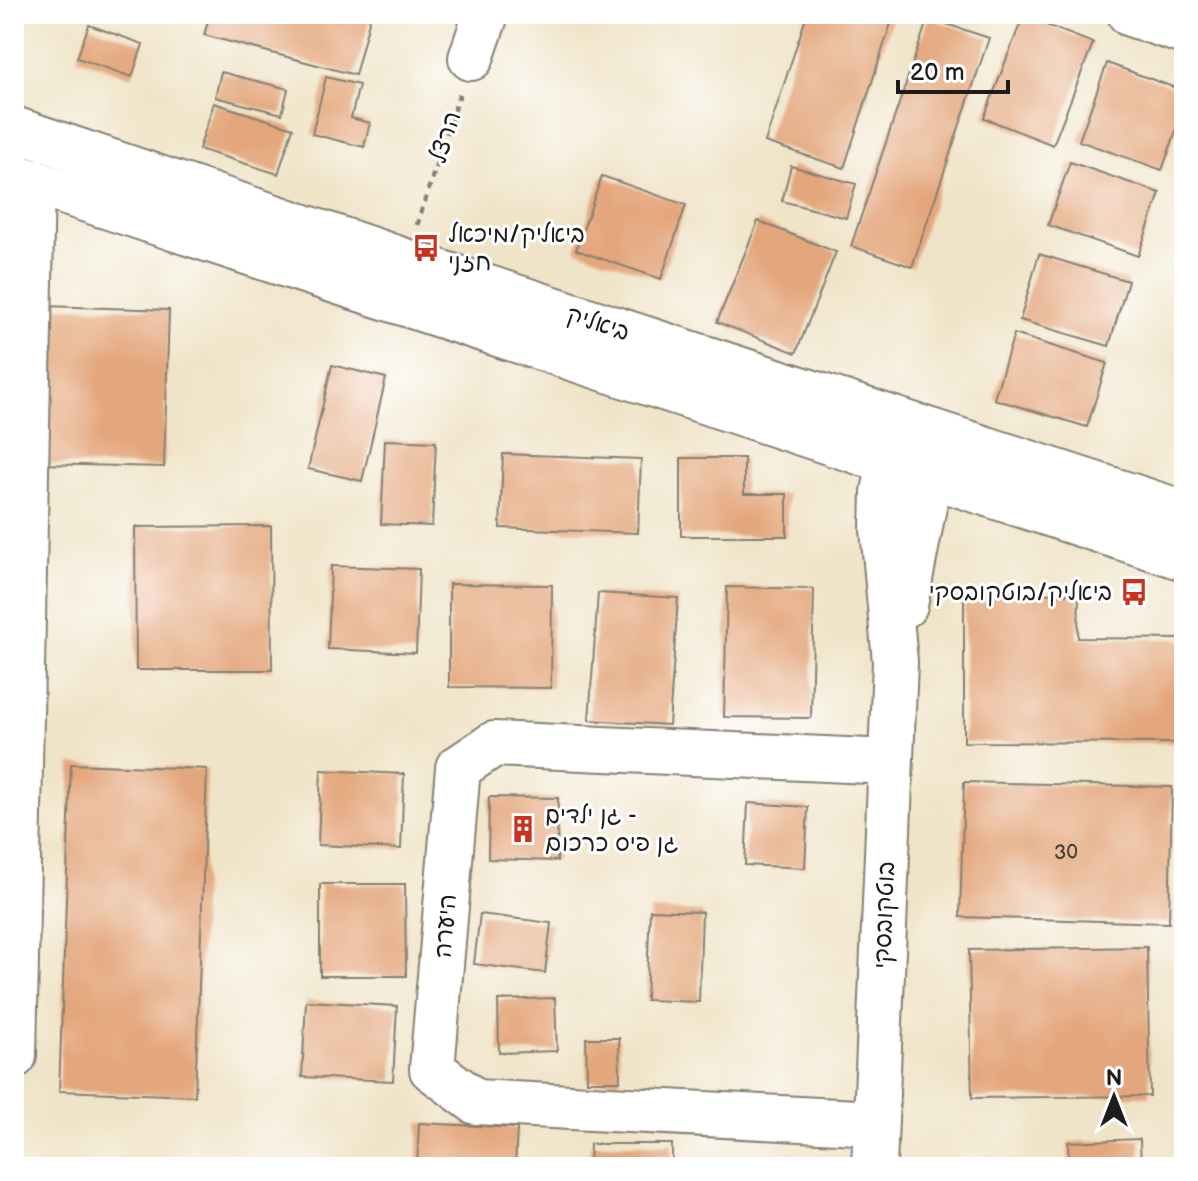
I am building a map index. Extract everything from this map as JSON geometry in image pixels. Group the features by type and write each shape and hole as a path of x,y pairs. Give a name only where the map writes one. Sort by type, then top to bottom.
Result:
{"street":[{"path":"471,58 486,14"},
{"path":"1130,14 1184,32"},
{"name":"ביאליק","path":"14,129 405,261 1184,513"},
{"path":"14,1056 23,179"},
{"name":"ביאליק","path":"23,179 1184,558"},
{"path":"910,468 924,429"},
{"name":"בוטקובסקי","path":"874,1167 895,662 883,529 884,492 910,468"},
{"name":"היערה","path":"876,1123 476,1102 432,1069 458,768 494,744 891,762"}],"path":[{"name":"הרצל","path":"405,261 471,58"}],"building":[{"path":"210,14 371,14 355,75 204,35"},
{"path":"807,14 894,14 844,168 765,142"},
{"path":"1023,16 1093,43 1053,145 984,118"},
{"path":"928,18 989,38 912,267 851,246"},
{"path":"89,25 143,44 132,77 77,58"},
{"path":"1107,63 1184,91 1184,109 1162,170 1079,141"},
{"path":"221,72 288,89 282,114 215,97"},
{"path":"326,77 359,85 351,118 370,123 364,147 312,134"},
{"path":"214,103 293,128 278,174 199,149"},
{"path":"1070,162 1160,193 1138,256 1048,225"},
{"path":"791,166 856,184 846,218 782,201"},
{"path":"602,176 686,205 661,279 576,250"},
{"path":"758,221 836,252 796,353 717,322"},
{"path":"1039,254 1128,281 1109,346 1020,320"},
{"path":"44,306 169,310 164,467 40,464"},
{"path":"1014,334 1107,363 1087,427 994,399"},
{"path":"332,365 386,378 362,481 308,469"},
{"path":"385,440 436,442 432,526 381,524"},
{"path":"503,454 641,459 638,533 500,528"},
{"path":"681,458 744,458 744,494 787,494 787,536 681,536"},
{"path":"271,526 272,670 136,670 135,527"},
{"path":"331,566 419,569 416,653 328,649"},
{"path":"449,584 552,585 551,688 449,687"},
{"path":"727,587 814,589 811,718 724,717"},
{"path":"598,593 678,598 669,725 589,720"},
{"path":"964,593 1079,594 1078,638 1184,639 1184,743 964,742"},
{"path":"71,764 207,769 195,1096 59,1091"},
{"path":"321,770 404,774 401,849 318,845"},
{"path":"964,782 1172,787 1169,923 960,917"},
{"name":"גן ילדים - גן פיס כרכום","path":"489,797 558,798 557,861 488,859"},
{"path":"748,803 808,807 805,868 745,865"},
{"path":"320,884 405,884 406,976 320,976"},
{"path":"650,910 702,912 699,1002 646,1000"},
{"path":"480,914 551,923 545,973 474,964"},
{"path":"1147,947 1150,1096 972,1098 969,950"},
{"path":"555,998 557,1051 499,1053 498,1000"},
{"path":"306,1001 397,1006 393,1081 302,1077"},
{"path":"586,1038 619,1038 620,1081 587,1081"},
{"path":"419,1123 517,1128 515,1167 417,1167"},
{"path":"1140,1139 1141,1167 1069,1167 1068,1142"},
{"path":"590,1144 672,1144 672,1167 589,1167"}],"place":[{"name":"ביאליק/מיכאל חזני","path":"426,248"},
{"name":"ביאליק/בוטקובסקי","path":"1134,592"},
{"name":"גן ילדים - גן פיס כרכום","path":"523,829"}]}
